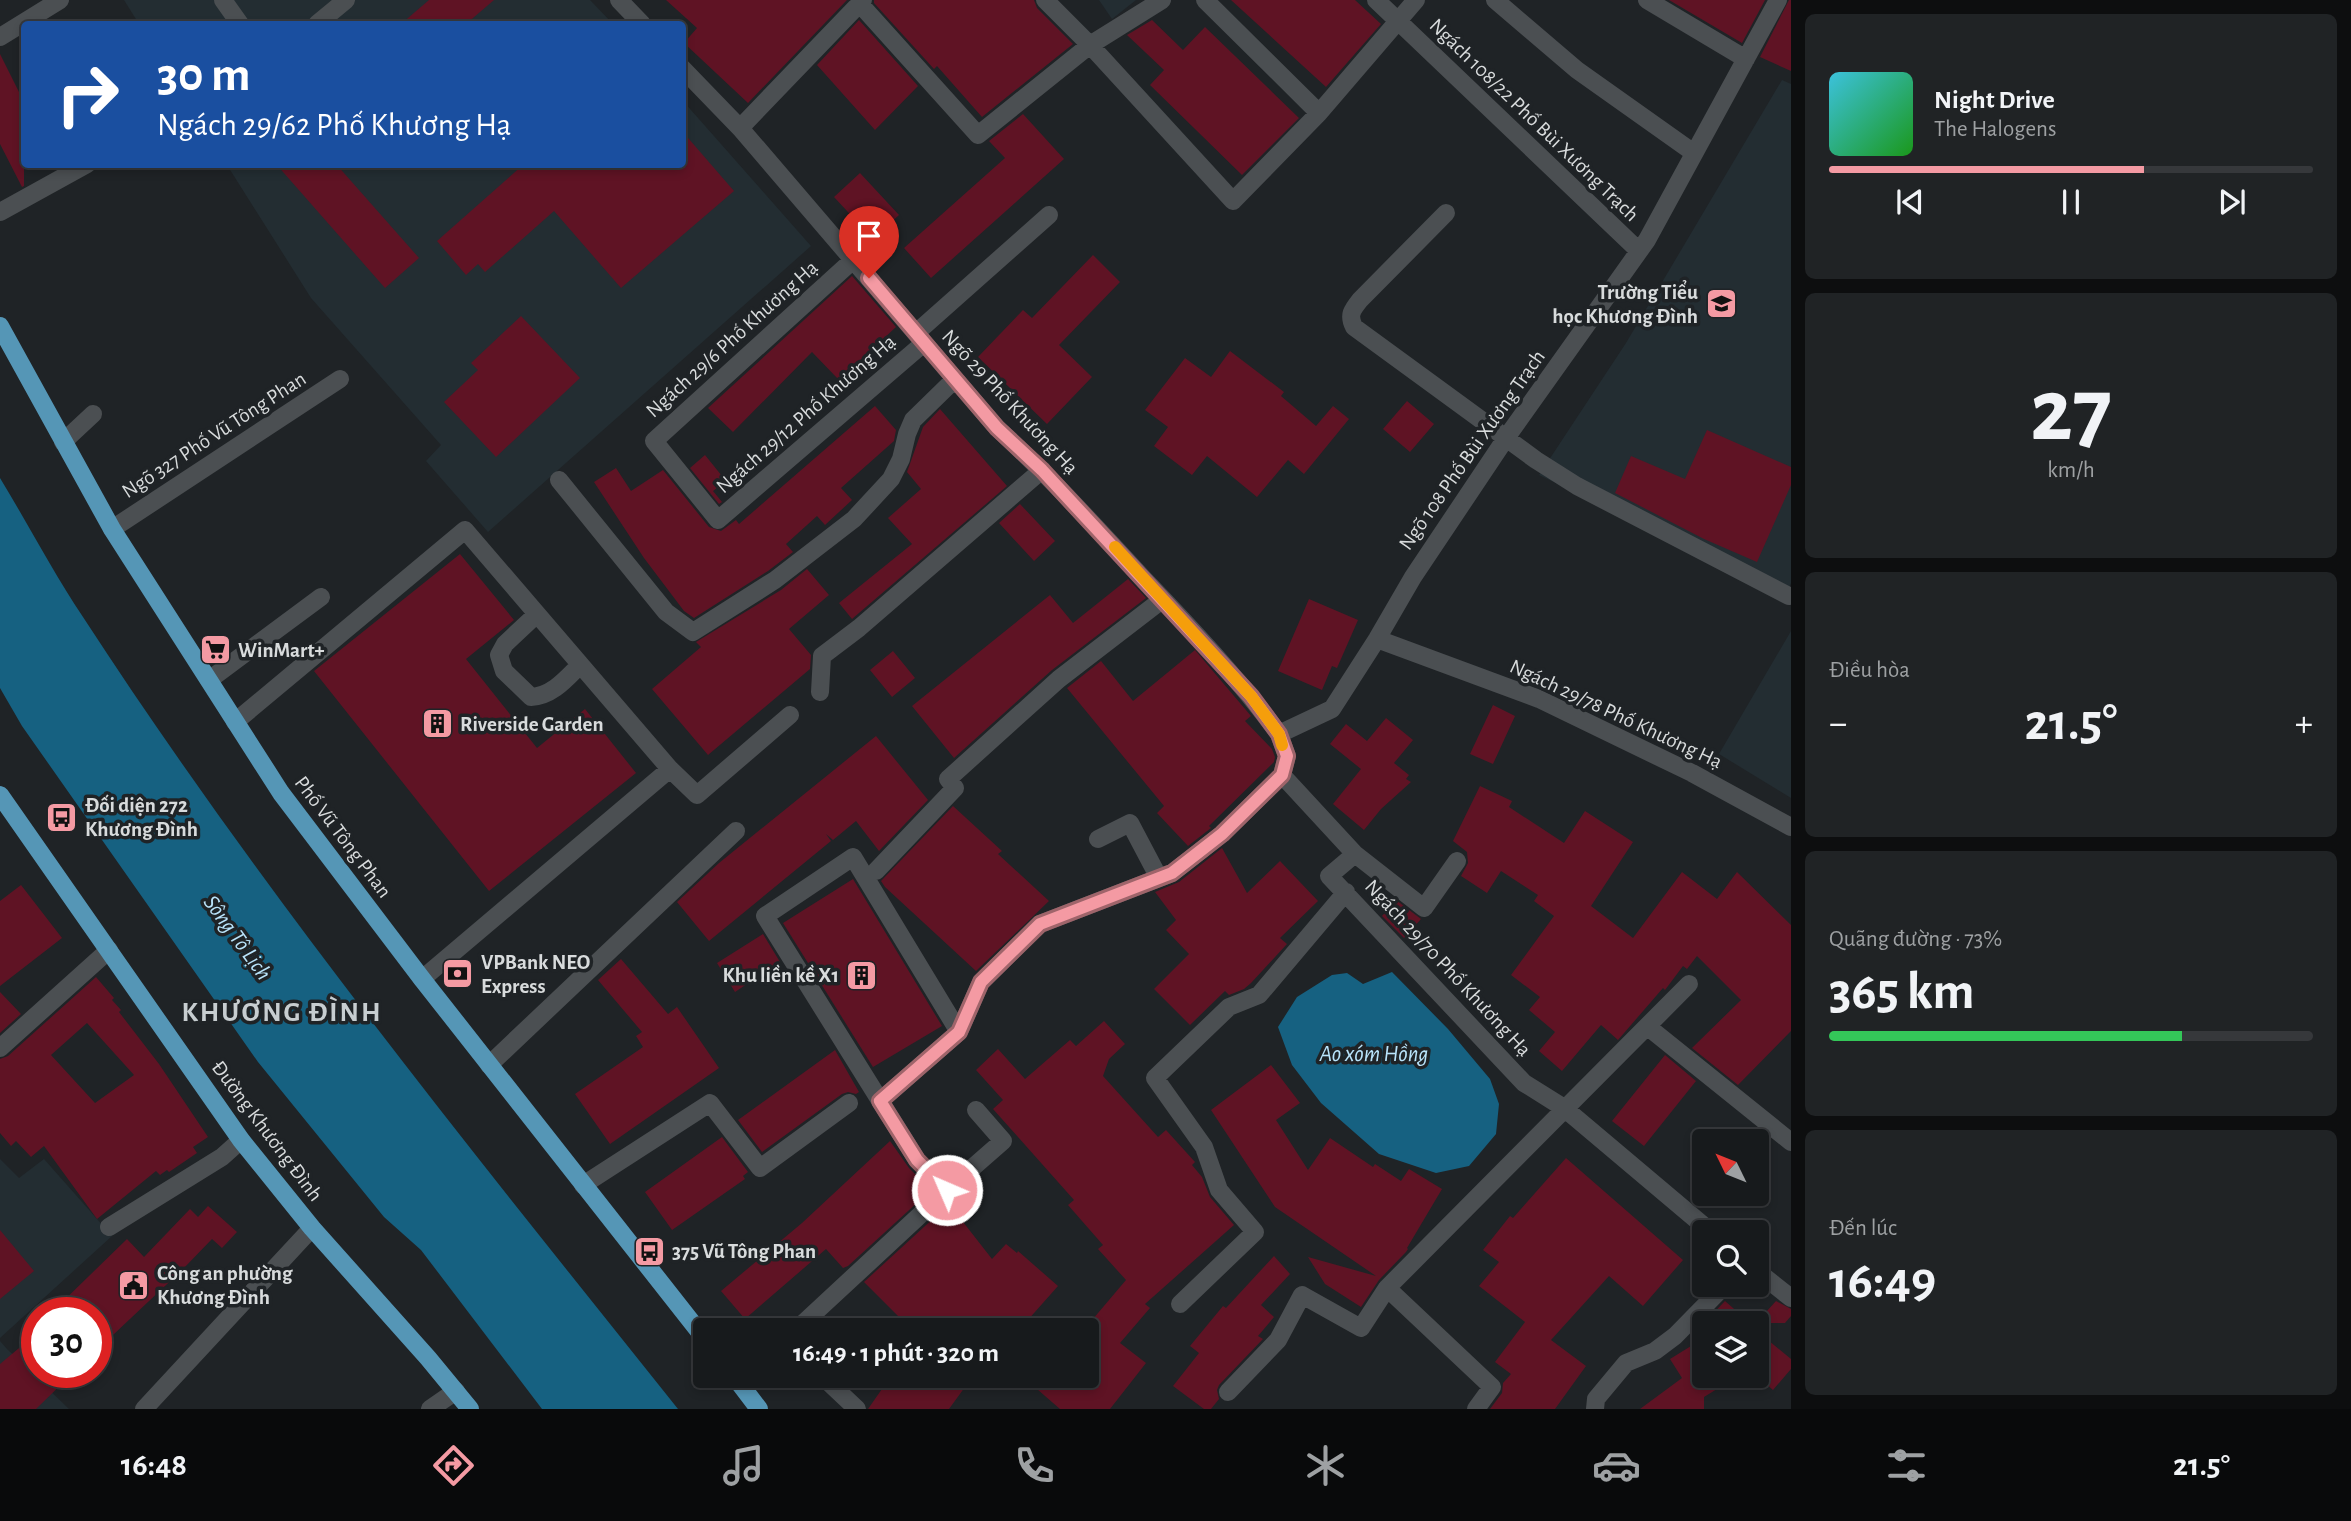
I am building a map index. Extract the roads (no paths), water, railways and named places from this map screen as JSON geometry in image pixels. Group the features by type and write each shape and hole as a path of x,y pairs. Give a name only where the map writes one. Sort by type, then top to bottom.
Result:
{"main road":[{"name":"Phố Vũ Tông Phan","path":"0,326 112,529 281,793 422,979 693,1324"},
{"name":"Đường Khương Đình","path":"0,794 241,1140 312,1228 470,1409"},
{"path":"745,1388 760,1409"}],"street":[{"path":"26,21 60,0"},
{"path":"223,0 238,21"},
{"path":"321,21 346,0"},
{"path":"619,0 639,21"},
{"path":"1045,0 1090,45 1233,201 1319,113 1416,0"},
{"path":"740,128 861,2 978,135 1090,45 1162,0"},
{"path":"1205,0 1319,113"},
{"name":"Ngách 108/22 Phố Bùi Xương Trạch","path":"1376,0 1639,251"},
{"path":"1495,0 1577,70 1694,153"},
{"path":"1647,0 1746,59"},
{"name":"Ngõ 108 Phố Bùi Xương Trạch","path":"1377,639 1413,577 1506,438 1639,251 1778,0"},
{"path":"0,37 21,24"},
{"name":"Ngõ 29 Phố Khương Hạ","path":"686,72 740,128 997,428 1042,470 1251,696 1279,734 1287,756 1282,775"},
{"path":"0,212 80,168"},
{"path":"1446,213 1351,311 1350,319 1354,327 1506,438 1577,486 1789,596"},
{"name":"Ngách 29/12 Phố Khương Hạ","path":"718,520 920,338 1049,215"},
{"name":"Ngách 29/6 Phố Khương Hạ","path":"718,520 654,441 853,260"},
{"name":"Ngõ 327 Phố Vũ Tông Phan","path":"112,529 340,379"},
{"path":"559,480 666,612 693,632 775,580 854,519 891,480 901,459 913,420 955,379"},
{"path":"63,442 93,414"},
{"path":"820,692 822,656 859,628 1042,470"},
{"path":"235,722 465,530 670,769 697,795 790,715"},
{"path":"209,680 321,597"},
{"path":"876,871 955,788 947,779 1059,679 1163,599"},
{"path":"537,614 505,644 499,655 504,671 531,697 541,696 555,689 580,665"},
{"path":"1279,734 1332,709 1377,639"},
{"name":"Ngách 29/78 Phố Khương Hạ","path":"1377,639 1539,699 1692,773 1791,827"},
{"path":"422,979 670,769"},
{"path":"880,1101 959,1032 981,982 1040,924 1172,873 1222,834 1282,775 1355,854 1424,908 1457,861"},
{"path":"1098,839 1130,823 1159,878"},
{"path":"489,1065 736,831"},
{"name":"Ngách 29/70 Phố Khương Hạ","path":"1355,854 1329,876 1524,1083 1564,1108 1697,1220"},
{"path":"947,1190 917,1160 765,916 853,857 959,1032"},
{"path":"1180,1304 1255,1233 1219,1190 1204,1147 1155,1077 1228,1007 1259,995 1346,892"},
{"path":"0,1048 109,950"},
{"path":"1228,1392 1278,1340 1302,1295 1360,1328 1387,1288 1689,984"},
{"path":"1648,1027 1791,1142"},
{"path":"583,1185 710,1103 760,1168 849,1103"},
{"path":"809,1318 1003,1142 976,1110"},
{"path":"109,1227 222,1157 241,1140"},
{"path":"144,1409 312,1228"},
{"path":"1769,1281 1791,1298"},
{"path":"1387,1288 1492,1387 1476,1409"},
{"path":"1595,1409 1596,1399 1626,1363 1655,1351 1713,1297"},
{"path":"834,1388 856,1409"},
{"path":"430,1409 456,1391"}],"water":[{"name":"Sông Tô Lịch","path":"0,478 83,617 223,821 371,1020 678,1409 542,1409 421,1250 384,1217 258,1062 22,726 0,688"},
{"name":"Ao xóm Hồng","path":"1392,972 1448,1029 1490,1079 1499,1104 1496,1134 1469,1166 1436,1173 1379,1154 1321,1103 1292,1065 1278,1027 1297,997 1332,975 1347,973 1363,984"}],"place":[{"name":"Trường Tiểu học Khương Đình","path":"1721,304"},
{"name":"WinMart+","path":"215,650"},
{"name":"Riverside Garden","path":"437,724"},
{"name":"Đối diện 272 Khương Đình","path":"62,817"},
{"name":"VPBank NEO Express","path":"458,974"},
{"name":"Khu liền kề X1","path":"862,975"},
{"name":"375 Vũ Tông Phan","path":"649,1251"},
{"name":"Công an phường Khương Đình","path":"134,1285"}],"district":[{"name":"KHƯƠNG ĐÌNH","path":"282,1013"}]}
